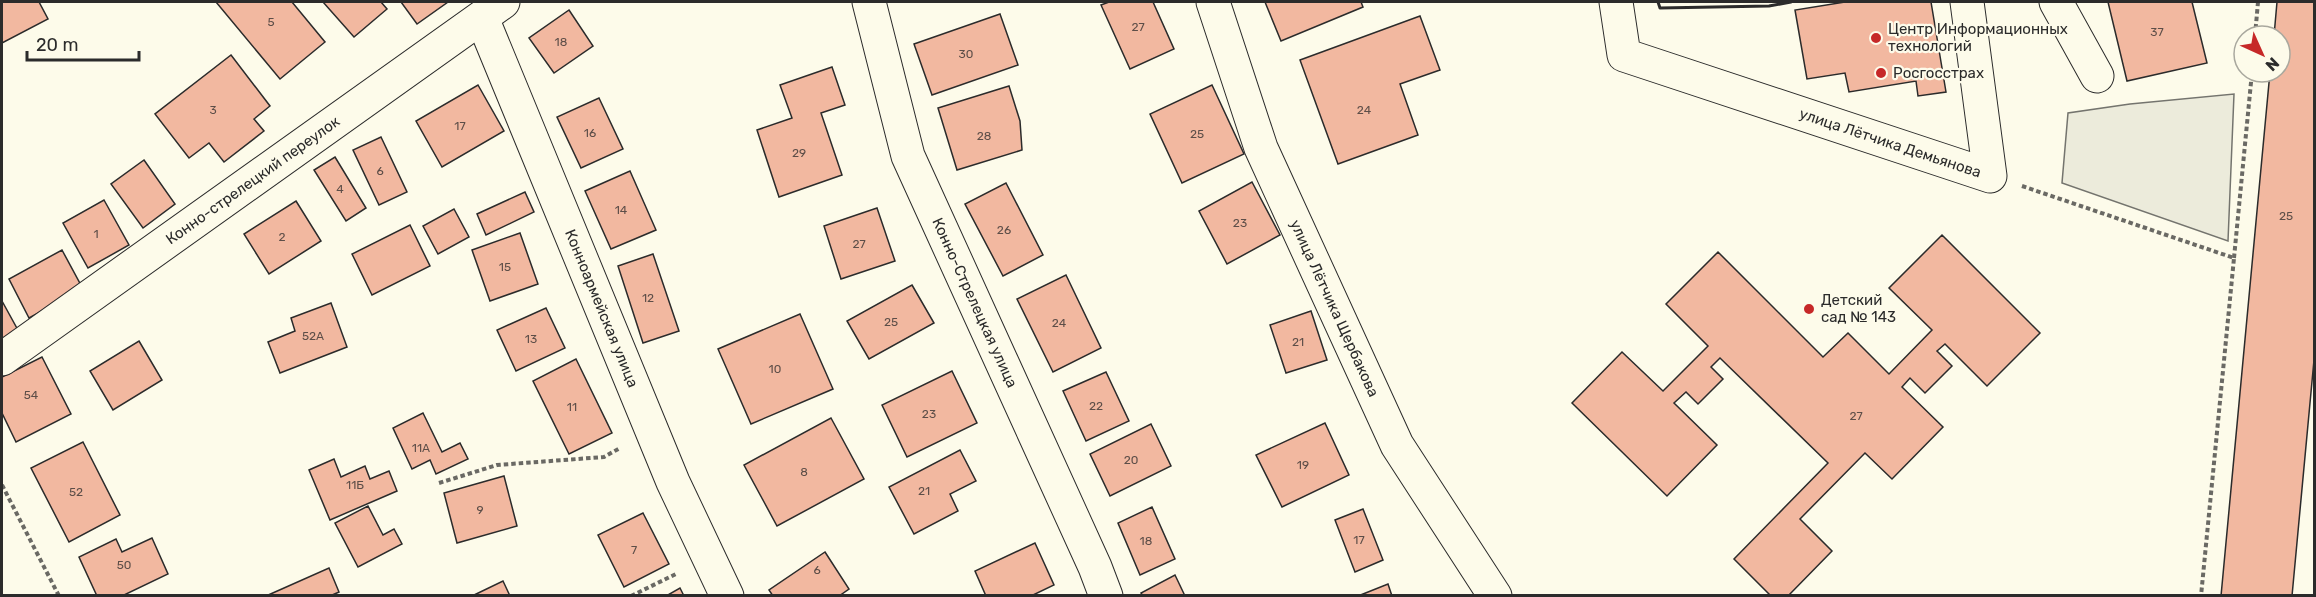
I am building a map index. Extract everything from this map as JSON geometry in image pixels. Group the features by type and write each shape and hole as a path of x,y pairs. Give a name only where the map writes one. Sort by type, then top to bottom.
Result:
{"street":[{"name":"Конно-Стрелецкая улица","path":"869,2 908,156 1095,567 1106,596"},
{"name":"улица Лётчика Щербакова","path":"1213,2 1261,148 1396,445 1496,596"},
{"name":"улица Лётчика Демьянова","path":"1616,2 1624,55 1990,176 1968,2"},
{"path":"2056,2 2097,76"},
{"name":"Конно-стрелецкий переулок","path":"2,359 492,10"},
{"name":"Конноармейская улица","path":"492,10 652,430 673,482 727,596"}],"path":[{"path":"2256,24 2258,2"},
{"path":"2201,596 2251,84"},
{"path":"1990,176 2234,258"},
{"path":"440,483 497,465 604,457 652,430"},
{"path":"2,485 59,596"},
{"path":"631,596 710,558"}],"shaded area":[{"path":"2234,94 2228,241 2062,183 2068,113 2130,104"}],"building":[{"path":"2,2 39,2 48,19 2,43"},
{"path":"216,2 292,2 325,42 280,79"},
{"path":"323,2 381,2 387,9 354,37"},
{"path":"401,2 448,2 417,24"},
{"path":"1109,2 1153,2 1174,49 1130,69 1101,5"},
{"path":"1265,2 1361,2 1363,7 1281,41"},
{"path":"1845,2 1931,2 1946,92 1918,96 1916,81 1849,92 1845,73 1807,79 1795,10"},
{"path":"2108,2 2192,2 2207,63 2127,81"},
{"path":"2277,2 2314,2 2314,360 2292,596 2221,596 2269,84 2292,84 2292,24 2275,24"},
{"path":"569,10 593,46 554,73 529,38"},
{"path":"1000,14 1018,65 932,95 914,44"},
{"path":"1420,16 1440,70 1400,84 1418,135 1338,164 1300,60"},
{"path":"231,55 270,106 254,119 264,131 224,162 209,143 189,158 155,114"},
{"path":"832,67 845,105 821,113 842,175 779,197 757,130 792,118 780,85"},
{"path":"478,85 504,131 442,167 416,121"},
{"path":"1212,85 1244,154 1182,183 1150,114"},
{"path":"1009,86 1020,121 1022,150 957,170 938,108"},
{"path":"599,98 623,149 581,168 557,117"},
{"path":"381,137 407,192 379,205 353,150"},
{"path":"335,157 366,208 346,221 314,170"},
{"path":"144,160 175,204 143,228 111,184"},
{"path":"630,171 656,230 611,249 585,191"},
{"path":"1252,182 1280,235 1227,264 1199,211"},
{"path":"1006,183 1043,255 1003,276 965,204"},
{"path":"525,192 534,212 486,235 477,214"},
{"path":"104,200 129,245 88,268 63,223"},
{"path":"296,201 321,241 269,274 244,234"},
{"path":"877,208 895,261 841,279 824,226"},
{"path":"454,209 469,237 438,254 423,226"},
{"path":"410,225 430,266 372,295 352,254"},
{"path":"520,233 538,284 490,301 472,250"},
{"path":"1942,235 2040,333 1987,386 1945,344 1937,351 1952,366 1925,393 1910,378 1902,387 1943,427 1892,479 1865,453 1800,519 1832,551 1788,596 1771,596 1734,559 1828,463 1720,358 1711,367 1723,379 1698,404 1686,392 1674,403 1717,445 1667,496 1572,403 1622,352 1663,391 1708,346 1666,304 1718,252 1823,357 1848,333 1889,374 1932,330 1889,288"},
{"path":"62,250 83,289 29,318 9,279"},
{"path":"653,254 679,331 643,343 618,266"},
{"path":"1066,275 1101,348 1053,372 1017,299"},
{"path":"912,285 934,323 869,359 847,321"},
{"path":"2,301 19,332 2,342"},
{"path":"331,303 347,347 280,373 268,342 295,331 291,318"},
{"path":"546,308 565,348 516,371 497,330"},
{"path":"1311,311 1327,360 1286,373 1270,325"},
{"path":"800,314 833,389 751,424 718,349"},
{"path":"139,341 162,380 113,410 90,371"},
{"path":"42,357 71,414 16,442 2,413 2,377"},
{"path":"576,359 612,433 569,454 533,381"},
{"path":"952,371 977,423 907,457 882,405"},
{"path":"1106,372 1129,421 1086,441 1063,391"},
{"path":"423,413 442,452 460,443 468,459 436,474 430,460 412,469 393,428"},
{"path":"831,418 864,479 777,526 744,465"},
{"path":"1325,423 1349,475 1282,507 1256,455"},
{"path":"1151,424 1171,466 1110,496 1090,454"},
{"path":"83,442 120,515 69,542 31,468"},
{"path":"960,450 976,481 950,494 958,511 914,534 889,487"},
{"path":"334,459 341,477 365,466 370,479 389,471 397,491 330,520 309,470"},
{"path":"504,476 517,526 457,543 444,493"},
{"path":"368,506 383,535 394,529 402,544 358,567 335,523"},
{"path":"1152,507 1175,559 1140,575 1118,523"},
{"path":"1363,509 1383,560 1355,572 1335,520"},
{"path":"643,513 669,564 624,587 598,535"},
{"path":"152,538 168,574 122,596 97,596 79,557 116,539 122,552"},
{"path":"1035,543 1054,585 1031,596 986,596 975,571"},
{"path":"825,552 849,589 839,596 773,596 769,590"},
{"path":"329,568 339,592 330,596 266,596"},
{"path":"1175,575 1185,596 1143,596 1141,593"},
{"path":"503,581 510,596 472,596"},
{"path":"1388,584 1392,596 1358,596"},
{"path":"680,588 684,596 666,596"}],"wall":[{"path":"1658,2 1660,8 1769,6 1791,2"}],"place":[{"name":"Центр Информационных технологий","path":"1876,38"},
{"name":"Росгосстрах","path":"1881,73"},
{"name":"Детский сад № 143","path":"1809,309"}]}
